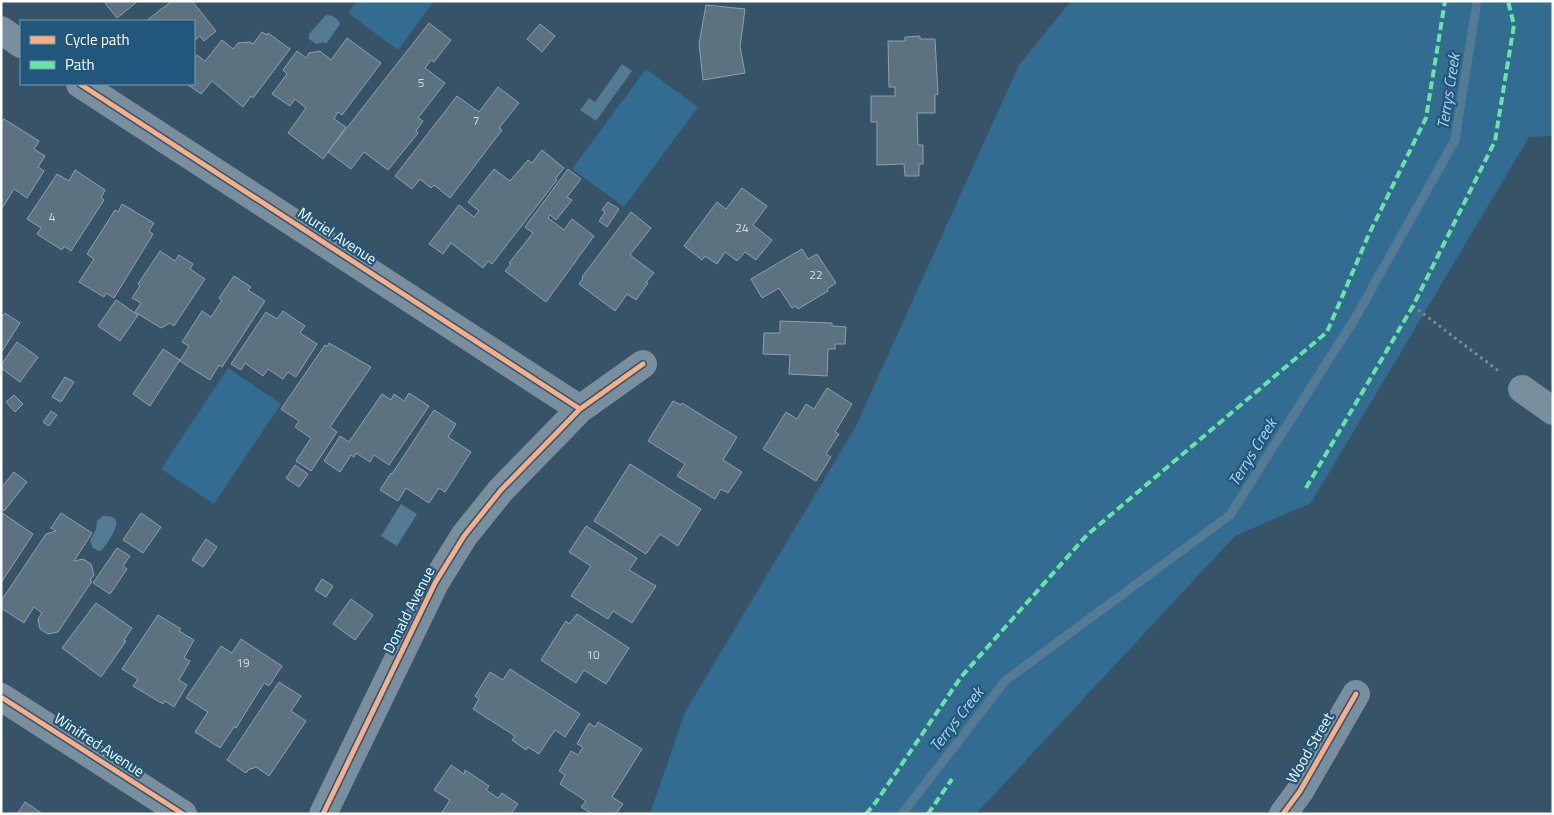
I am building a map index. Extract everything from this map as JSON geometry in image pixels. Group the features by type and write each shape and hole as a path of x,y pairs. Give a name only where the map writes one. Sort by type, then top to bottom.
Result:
{"street":[{"path":"1,30 20,43"},
{"name":"Muriel Avenue","path":"82,85 580,409"},
{"name":"Donald Avenue","path":"323,814 435,583 464,536 502,490 580,409 643,364"},
{"path":"1522,389 1553,411"},
{"name":"Wood Street","path":"1283,814 1300,791 1356,694"},
{"name":"Winifred Avenue","path":"1,697 183,814"}],"path":[{"path":"1413,306 1522,389"}],"shaded area":[{"path":"357,1 434,1 398,50 348,13"},
{"path":"1071,1 1553,1 1553,136 1529,137 1311,503 1235,536 976,814 650,814 685,712 855,428 1019,65"},
{"path":"326,15 334,17 340,24 326,44 324,42 316,44 309,39 309,34"},
{"path":"622,64 632,71 596,121 580,110 589,98 595,102"},
{"path":"646,69 698,107 624,207 572,169"},
{"path":"228,368 281,404 214,504 161,469"},
{"path":"401,504 417,514 397,546 381,536"},
{"path":"103,516 111,516 115,519 116,523 109,540 102,550 99,551 93,548 90,541 96,529 97,521"}],"building":[{"path":"108,1 138,1 117,18 105,3"},
{"path":"172,1 192,1 216,31 204,41 200,36 195,40 195,20 147,20"},
{"path":"706,5 745,9 740,47 745,73 703,80 699,44"},
{"path":"429,23 451,40 434,62 431,60 425,68 445,83 418,118 423,121 416,131 418,133 388,170 364,152 351,169 328,152"},
{"path":"540,24 555,36 542,52 527,39"},
{"path":"262,32 267,35 268,33 290,49 253,98 251,96 243,107 212,81 201,94 188,85 195,85 195,58 197,55 205,61 222,40 233,49 238,43 250,42 253,44"},
{"path":"920,36 920,39 935,39 938,94 935,95 935,113 917,113 918,145 923,145 923,164 919,164 919,176 905,176 904,164 877,165 877,122 871,122 871,96 895,96 895,87 889,87 888,41 905,41 905,37"},
{"path":"347,38 381,63 342,115 338,112 334,119 346,127 323,159 288,133 306,108 295,99 290,106 272,94 287,74 283,70 297,51 306,58 309,53 320,51 331,60"},
{"path":"498,87 519,103 499,128 502,130 450,198 434,185 431,188 420,179 412,189 395,176 457,96 479,112"},
{"path":"4,119 39,141 34,149 45,156 38,167 44,171 27,198 14,189 1,210 1,123"},
{"path":"542,150 564,168 555,179 557,180 492,264 488,261 483,268 451,243 443,254 429,244 459,205 474,217 479,211 468,202 494,169 510,181 528,160 532,163"},
{"path":"568,169 581,179 567,197 572,200 556,220 550,215 548,218 564,230 572,219 594,236 546,302 505,271 511,264 509,263 533,233 525,227"},
{"path":"75,170 105,190 101,198 104,200 71,251 64,246 62,250 37,234 41,228 27,219 57,174 69,181"},
{"path":"742,188 767,206 753,225 772,240 756,260 745,252 737,261 725,252 717,264 705,256 702,260 684,246 717,202 726,209"},
{"path":"608,202 619,209 607,227 599,221 605,212 602,210"},
{"path":"122,204 154,223 149,231 153,234 114,298 106,293 104,297 79,282 94,259 87,254 115,210 118,212"},
{"path":"631,212 651,228 630,255 654,273 646,282 648,283 636,300 627,294 615,311 579,284 582,277"},
{"path":"802,249 808,259 817,254 836,283 827,289 828,291 798,309 796,306 792,308 779,288 762,298 751,279"},
{"path":"160,251 175,261 179,255 193,264 190,269 205,279 174,326 170,323 161,328 135,312 141,303 132,298 140,286 138,284"},
{"path":"234,276 251,287 248,290 265,301 222,367 219,365 210,380 180,361 189,346 182,342 202,311 211,317 222,300 219,298"},
{"path":"116,300 138,315 120,341 98,326"},
{"path":"283,311 305,326 300,333 317,344 296,377 288,372 283,379 268,369 263,376 245,363 241,370 231,364 266,312 277,319"},
{"path":"5,313 20,323 1,353 1,318"},
{"path":"780,321 832,323 832,326 846,327 845,344 835,344 835,349 828,349 827,376 789,374 790,355 763,354 764,333 780,333"},
{"path":"17,342 38,357 20,382 1,368 1,365"},
{"path":"329,343 371,367 330,427 337,432 311,471 296,461 311,438 295,427 299,421 281,409 325,345 327,347"},
{"path":"163,349 180,360 150,406 133,394"},
{"path":"65,377 74,382 61,402 52,397"},
{"path":"827,388 852,404 835,432 839,434 826,454 831,457 816,481 763,449 786,412 797,419 806,404 814,409"},
{"path":"409,393 429,406 389,465 374,455 370,462 356,453 354,457 351,455 340,472 324,461 340,436 349,442 382,394 391,400 394,394 404,401"},
{"path":"14,395 23,404 15,412 6,402"},
{"path":"673,401 681,405 682,403 737,437 723,460 742,472 728,493 721,489 715,499 677,476 685,464 648,441"},
{"path":"434,410 456,424 448,437 471,452 445,492 439,488 429,503 406,488 398,501 380,490"},
{"path":"51,411 57,415 49,426 43,422"},
{"path":"630,464 701,509 678,546 660,534 646,554 594,521"},
{"path":"295,465 308,474 299,487 286,478"},
{"path":"14,472 27,482 4,511 1,509 1,488"},
{"path":"1,512 33,534 1,583"},
{"path":"61,513 92,533 74,561 83,559 91,564 94,575 90,580 92,581 58,632 48,634 40,629 38,619 42,613 34,607 24,623 1,608 1,601 46,534 56,531 51,528"},
{"path":"141,513 161,527 143,553 123,540"},
{"path":"586,526 637,558 629,570 656,586 632,623 613,611 608,619 571,596 591,566 569,552"},
{"path":"206,539 217,547 203,567 192,560"},
{"path":"117,548 130,556 123,566 127,569 110,594 93,583"},
{"path":"322,579 333,586 326,597 315,590"},
{"path":"351,599 373,615 355,640 333,624"},
{"path":"96,603 132,628 124,640 126,641 101,677 62,648"},
{"path":"577,614 629,648 606,684 584,670 576,683 541,660 566,621 569,624"},
{"path":"158,615 181,629 179,631 194,640 184,658 190,661 179,680 187,685 174,707 165,701 163,704 133,686 138,679 122,669"},
{"path":"241,639 282,666 269,686 264,683 236,728 234,727 220,748 195,732 208,712 186,698 221,646 232,653"},
{"path":"510,669 580,714 565,737 555,730 539,754 528,747 526,750 512,740 515,736 473,709 479,699 475,696 490,672 503,680"},
{"path":"279,682 301,696 291,711 306,721 269,776 256,767 248,770 246,773 227,760"},
{"path":"598,722 642,749 612,797 623,804 616,814 592,814 581,807 586,801 560,784 565,775 559,771 571,751 578,755 583,747 577,744 589,723 595,727"},
{"path":"451,765 464,774 465,770 489,786 486,790 498,798 502,793 518,804 511,814 441,814 450,800 434,790"},
{"path":"25,802 43,814 17,814"}],"waterway":[{"name":"Terrys Creek","path":"902,814 1005,681 1230,515 1357,315 1455,140 1477,1"}],"marked path":[{"path":"866,814 961,677 1087,535 1327,332 1369,234 1426,118 1445,1"},
{"path":"1306,488 1413,306 1495,141 1514,25 1508,1"},
{"path":"928,814 952,779"}],"cycle path":[{"path":"82,85 580,409"},
{"path":"323,814 435,583 464,536 501,490 580,409 643,364"},
{"path":"1283,814 1300,791 1356,694"},
{"path":"1,697 183,814"}]}
